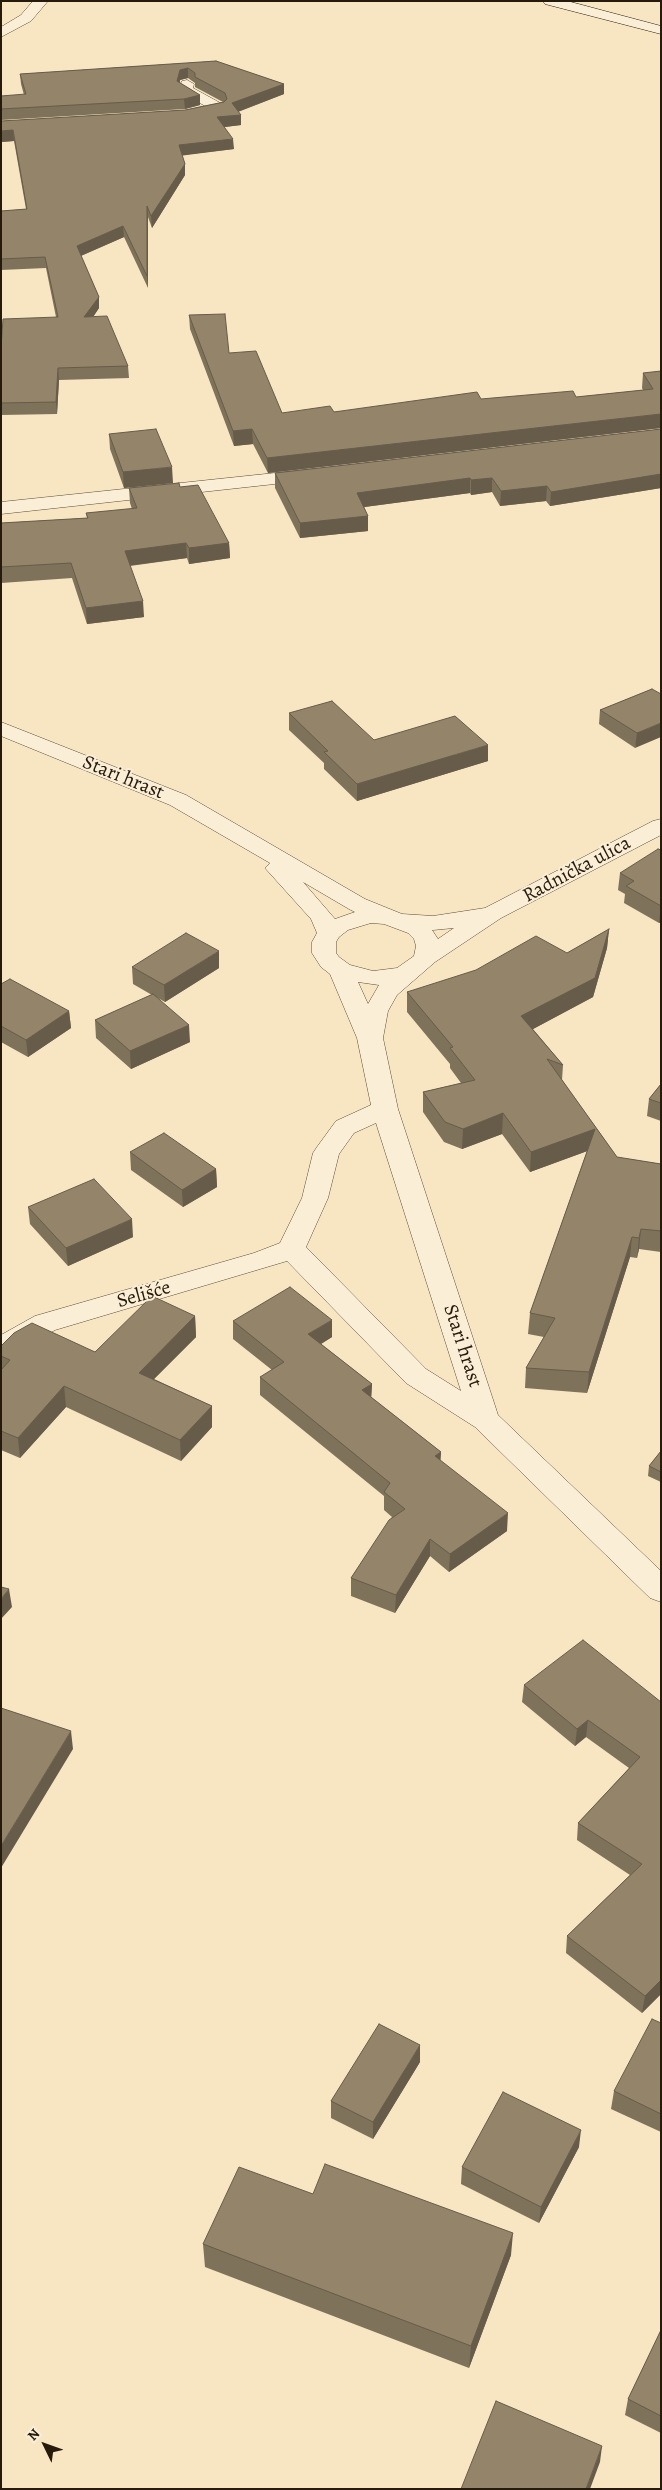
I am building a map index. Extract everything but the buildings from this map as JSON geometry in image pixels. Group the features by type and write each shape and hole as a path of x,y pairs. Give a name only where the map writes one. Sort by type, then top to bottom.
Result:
{"street":[{"path":"1,33 26,18 41,1"},
{"path":"550,1 661,30"},
{"path":"176,115 210,112 219,108 185,90 187,84"},
{"path":"1,508 335,473"},
{"name":"Stari hrast","path":"1,728 178,800 357,904 396,919"},
{"name":"Radnička ulica","path":"426,956 493,914 661,826"},
{"name":"Stari hrast","path":"240,836 287,876 322,917 329,932"},
{"name":"Radnička ulica","path":"396,919 433,923 493,914"},
{"path":"354,919 396,919 416,928 425,936 428,946 426,956 419,965 406,973 391,977 374,978 341,970 330,962 324,953 324,942 329,932 340,925 354,919"},
{"name":"Stari hrast","path":"341,970 370,1038 385,1109 486,1420 661,1590"},
{"name":"Stari hrast","path":"370,1038 376,1011 387,991 406,973"},
{"path":"385,1109 345,1127 326,1153 315,1198 291,1248 416,1376 486,1420"},
{"name":"Selišće","path":"1,1348 45,1323 264,1260 291,1248"}]}
